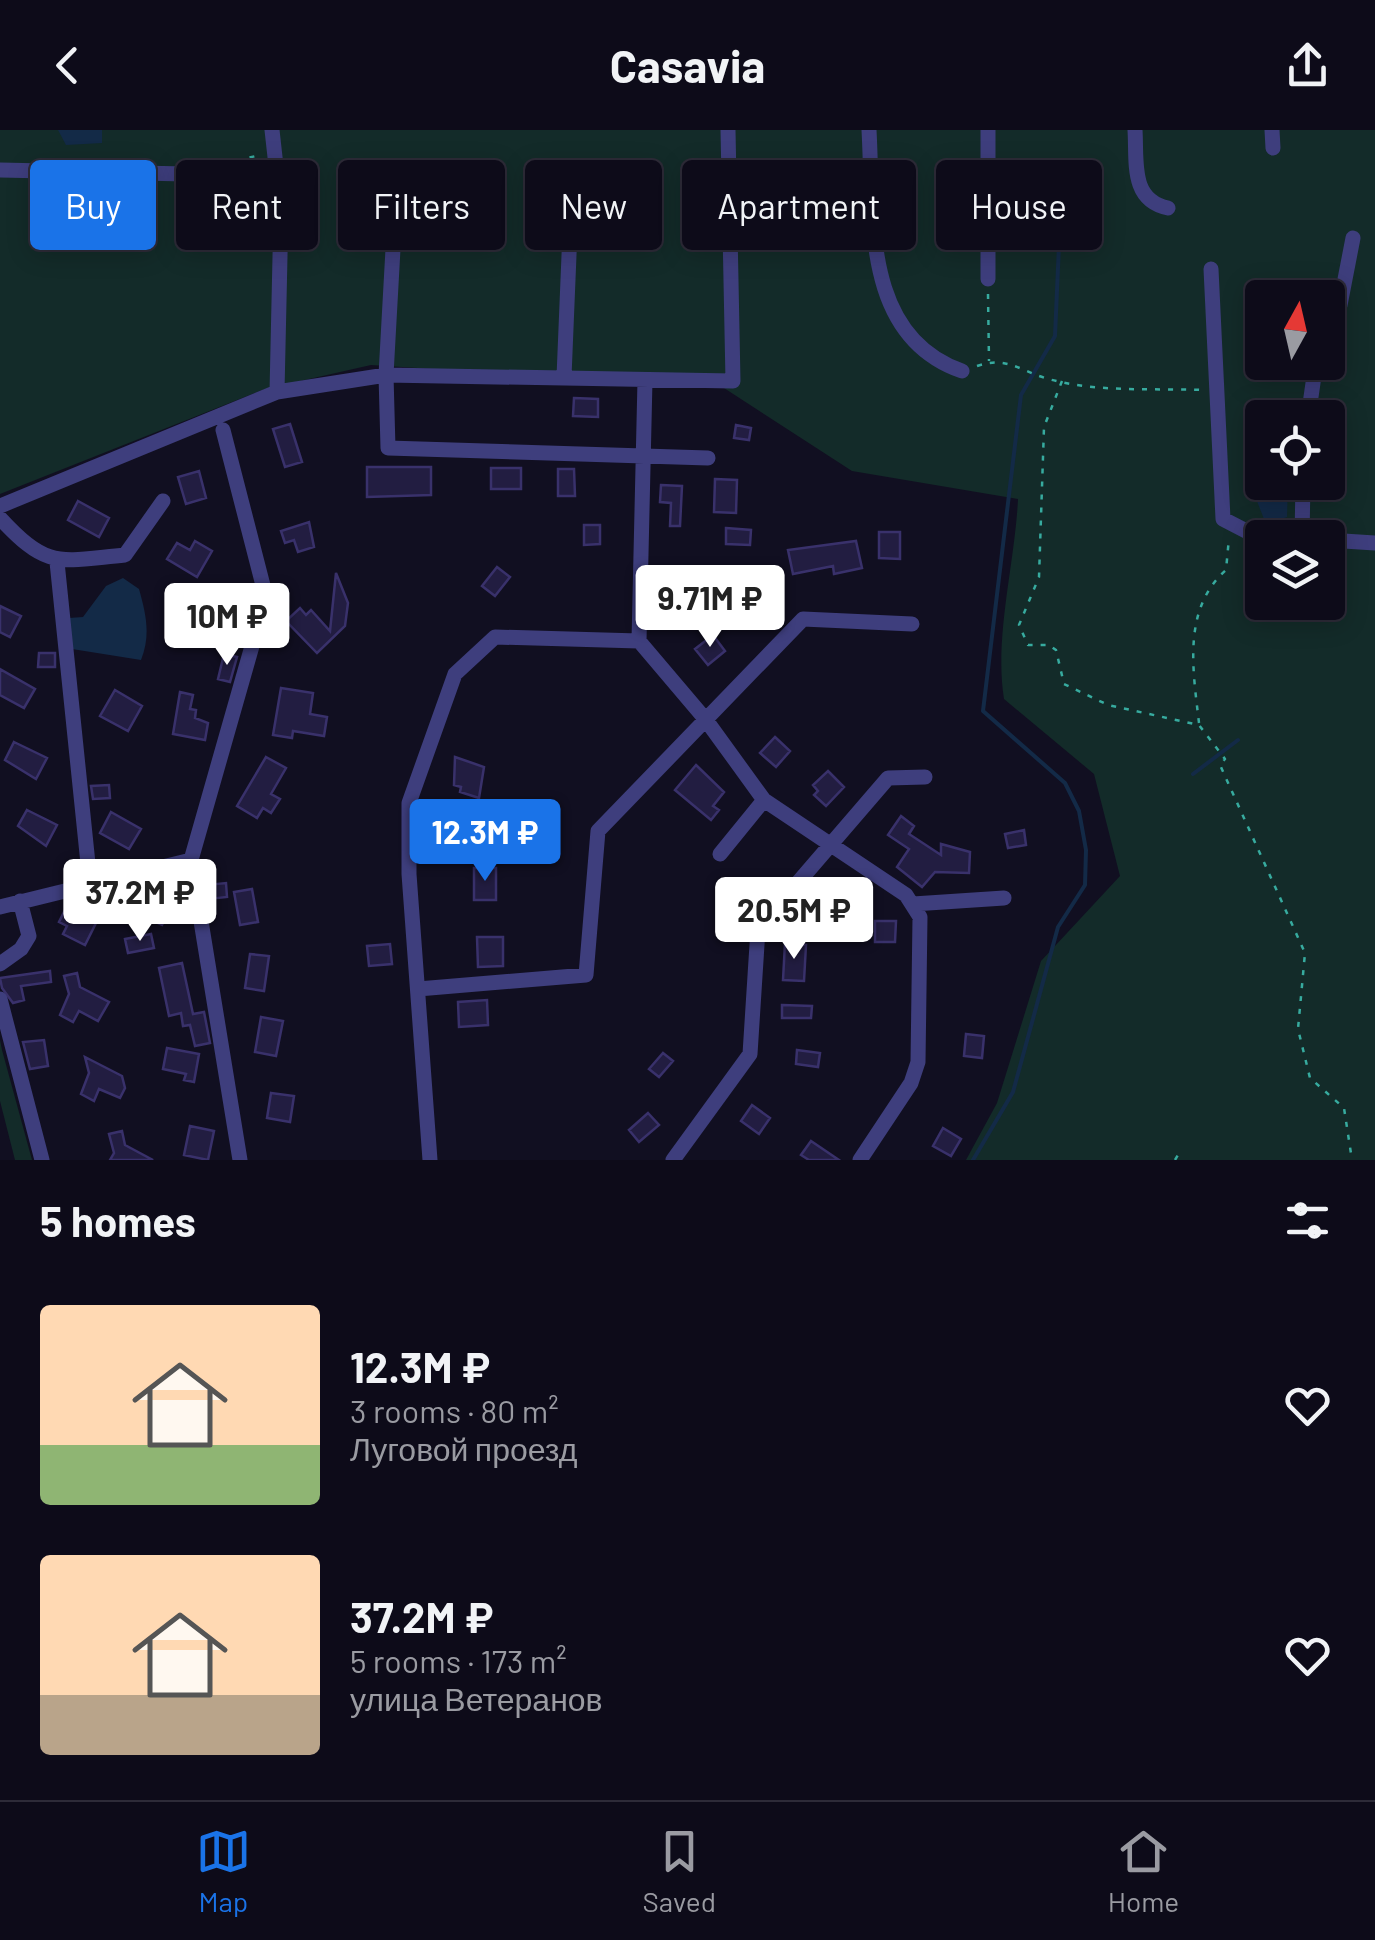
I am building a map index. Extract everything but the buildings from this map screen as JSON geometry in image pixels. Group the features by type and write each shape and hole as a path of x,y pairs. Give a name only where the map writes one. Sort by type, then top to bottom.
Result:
{"street":[{"path":"272,130 281,211 277,392"},
{"path":"0,506 277,392 386,375 732,381 728,130"},
{"path":"870,130 875,252 884,295 916,345 936,362 962,372"},
{"path":"988,130 988,279"},
{"path":"1135,130 1138,181 1143,195 1154,205 1168,208"},
{"path":"1272,130 1274,148"},
{"path":"0,170 176,174"},
{"path":"1345,280 1353,238"},
{"path":"393,250 386,375 388,448 708,458"},
{"path":"564,377 569,250"},
{"path":"1211,269 1220,502 1223,518 1233,527 1245,529"},
{"path":"645,380 639,640 706,720 764,800 826,846 906,895 920,916 918,1062 910,1083 860,1160"},
{"path":"223,430 266,598 191,860 240,1160"},
{"path":"0,518 28,549 57,562 125,555 163,502"},
{"path":"1345,541 1375,543"},
{"path":"57,562 90,883"},
{"path":"418,988 586,975 598,831 803,619 912,624"},
{"path":"430,1160 409,874 409,803 455,674 495,637 639,640"},
{"path":"673,1160 750,1054 758,930 888,778 925,777"},
{"path":"720,854 764,800"},
{"path":"0,907 191,860"},
{"path":"913,904 1004,898"},
{"path":"0,964 21,949 29,936 20,900"},
{"path":"0,999 42,1160"}],"path":[{"path":"243,160 276,152"},
{"path":"988,279 989,362"},
{"path":"962,372 989,362 1024,366 1042,377 1096,387 1215,390"},
{"path":"1062,381 1044,427 1039,577 1020,625 1028,645 1049,645 1056,650 1064,684 1108,705 1199,725"},
{"path":"1233,527 1226,570 1206,588 1191,650 1199,725 1225,758 1220,765 1226,781 1245,812 1305,953 1298,1029 1310,1078 1344,1108 1352,1160"}],"green space":[{"path":"0,130 1375,130 1375,1160 966,1160 997,1103 1041,961 1120,876 1094,774 1004,699 1003,625 1018,499 852,471 724,388 371,365 265,389 0,494"},
{"path":"0,1040 32,1160 15,1160 0,1101"}],"water":[{"path":"58,130 102,130 102,143 66,145"},
{"path":"1256,500 1288,500 1287,517 1264,520"},
{"path":"123,578 139,589 144,607 147,633 141,660 72,649 69,618 83,617 106,586"}],"waterway":[{"path":"973,1160 1013,1092 1058,927 1085,885 1086,850 1079,811 1065,783 983,711 1021,395 1055,336 1059,250"},
{"path":"1193,774 1238,740"}]}
